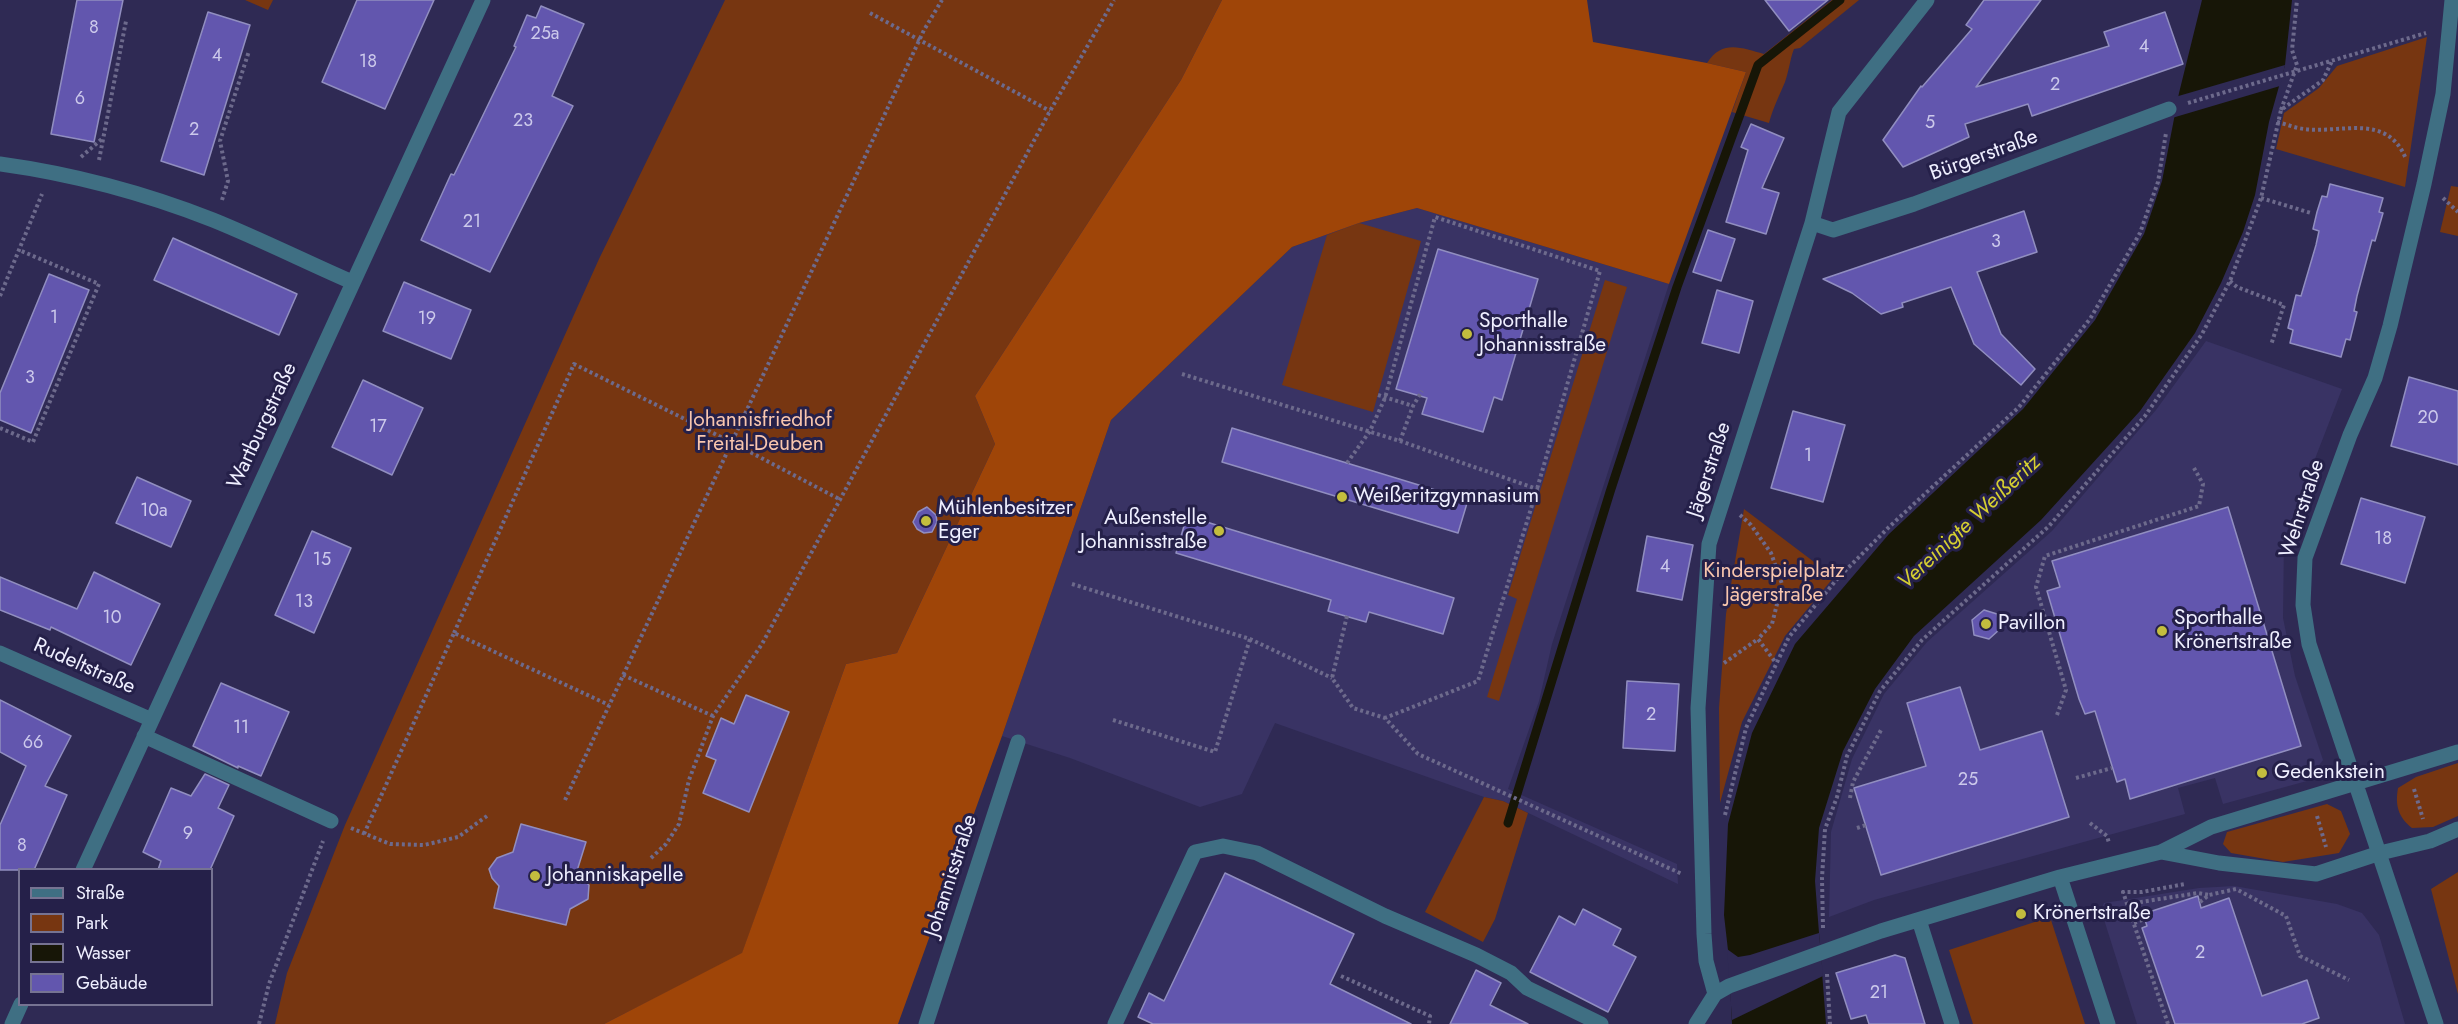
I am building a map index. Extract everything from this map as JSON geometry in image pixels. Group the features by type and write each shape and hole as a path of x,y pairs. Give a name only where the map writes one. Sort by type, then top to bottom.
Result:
{"street":[{"name":"Wartburgstraße","path":"84,868 483,0"},
{"name":"Jägerstraße","path":"1715,994 1706,961 1704,934 1699,720 1709,544 1812,223 1839,112 1927,0"},
{"name":"Wehrstraße","path":"2436,1024 2309,644 2303,605 2305,558 2350,435 2375,378 2390,326 2443,94 2452,0"},
{"name":"Bürgerstraße","path":"1812,223 1833,230 1914,204 2177,107"},
{"path":"0,164 51,171 173,205 215,221 352,282"},
{"name":"Rudeltstraße","path":"0,653 152,720"},
{"path":"144,736 338,823"},
{"name":"Johannisstraße","path":"926,1024 1018,742"},
{"path":"1696,1024 1715,994 1729,986 1881,932 2060,877 2161,852 2211,827 2458,752"},
{"path":"2161,852 2219,863 2316,874 2380,853 2430,842 2458,828"},
{"path":"1116,1024 1196,852 1223,846 1257,853 1386,916 1476,955 1511,973 1527,988 1601,1024"},
{"path":"2060,877 2108,1024"},
{"path":"1919,920 1952,1024"},
{"path":"12,1024 21,1006"}],"path":[{"path":"565,800 920,39 942,0"},
{"path":"651,858 666,844 678,824 689,780 713,716 762,644 1050,111 1114,0"},
{"path":"1830,1024 1823,954 1822,878 1825,829 1837,797 1847,756 1880,691 1922,640 2049,526 2145,416 2202,334 2230,281 2261,198 2277,122 2297,65 2292,50 2297,0"},
{"path":"870,13 1050,111"},
{"path":"99,157 126,21"},
{"path":"1722,826 1746,728 1789,638 1838,578 1889,527 2019,407 2090,319 2140,233 2158,182 2177,107 2450,26"},
{"path":"228,181 220,141 249,51"},
{"path":"2281,110 2323,80 2332,61"},
{"path":"2277,122 2305,129 2367,128 2394,140 2402,150 2412,175 2458,212"},
{"path":"0,296 51,171"},
{"path":"2261,198 2311,213"},
{"path":"1347,463 1370,431 1385,398 1435,217 1600,271 1478,681 1385,718"},
{"path":"0,428 33,442 99,284 19,250"},
{"path":"2230,281 2237,287 2284,305 2271,345"},
{"path":"364,834 574,364 841,500"},
{"path":"1182,374 1370,431 1537,489"},
{"path":"1400,441 1413,406 1422,391"},
{"path":"1378,395 1413,406"},
{"path":"2057,716 2066,690 2036,587 2045,556 2199,507 2203,484 2194,468"},
{"path":"1723,664 1758,639 1772,624 1782,584 1771,553 1737,512"},
{"path":"1072,584 1250,639 1332,678 1353,708 1385,718 1418,754 1677,873"},
{"path":"1332,678 1347,616"},
{"path":"454,633 609,705"},
{"path":"1113,720 1215,752 1250,639"},
{"path":"1758,639 1776,663"},
{"path":"623,675 713,716"},
{"path":"1850,798 1852,782 1881,730"},
{"path":"2076,778 2112,768"},
{"path":"2413,788 2426,828"},
{"path":"2315,807 2327,849"},
{"path":"259,1024 268,984 338,823 390,844 424,845 458,837 487,816"},
{"path":"2090,823 2107,836"},
{"path":"1857,828 1866,825"},
{"path":"2168,1024 2123,892 2142,892 2185,884"},
{"path":"2128,904 2198,893 2209,895 2236,889 2286,916 2300,956 2349,980"},
{"path":"2200,902 2209,895"},
{"path":"2134,922 2145,919"},
{"path":"1341,976 1430,1016 1429,1024"}],"shaded area":[{"path":"1222,0 1587,0 1593,42 1746,72 1669,284 1417,208 1359,223 1292,247 1111,420 1002,736 898,1024 604,1024 742,953 846,664 897,653 995,444 975,396 1181,80"},
{"name":"Weißeritzgymnasium","path":"1417,208 1669,284 1552,644 1539,701 1508,789 1677,864 1678,884 1503,801 1484,797 1275,723 1242,794 1200,807 1070,758 1002,736 1111,420 1292,247 1359,223"},
{"path":"2206,341 2342,389 2284,539 2283,618 2295,676 2323,760 2307,781 2223,804 2215,778 2178,788 2185,814 1874,900 1829,917 1831,832 1852,759 1884,694 1927,642 2052,531 2156,410"},
{"path":"2234,886 2337,904 2362,913 2379,935 2405,1024 2137,1024 2101,910 2104,903 2199,888"}],"green space":[{"path":"245,0 273,0 268,10"},
{"name":"Johannisfriedhof Freital-Deuben","path":"725,0 1222,0 1181,80 975,396 995,444 897,653 846,664 742,954 604,1024 275,1024 287,973 345,825 599,259"},
{"path":"1832,0 1859,0 1800,48 1794,49 1785,82 1769,123 1732,112 1746,72 1707,63 1713,55 1733,47 1764,54"},
{"path":"2427,37 2405,187 2276,149 2284,113 2319,88 2337,66"},
{"path":"2451,186 2458,187 2458,236 2440,232"},
{"path":"1359,223 1421,241 1373,412 1282,385 1327,235"},
{"path":"1605,280 1627,287 1499,701 1487,697 1517,599 1508,595"},
{"name":"Kinderspielplatz Jägerstraße","path":"1744,509 1834,577 1785,636 1742,722 1720,803 1719,708 1726,614"},
{"path":"2458,763 2458,816 2433,827 2412,828 2403,820 2399,810 2398,788 2416,777"},
{"path":"1484,797 1503,801 1528,813 1495,919 1483,942 1425,912"},
{"path":"2327,804 2341,811 2350,834 2339,853 2283,862 2231,853 2223,844 2227,832"},
{"path":"2458,872 2458,994 2431,889"},
{"path":"2050,917 2085,1024 1973,1024 1949,950"}],"water":[{"name":"Vereinigte Weißeritz","path":"2202,0 2292,0 2285,65 2269,122 2255,195 2243,232 2221,283 2195,333 2140,411 2041,520 1914,636 1875,689 1843,751 1819,828 1815,881 1826,1024 1732,1024 1724,915 1728,824 1752,733 1795,644 1889,534 2023,409 2095,320 2144,234 2162,181 2179,93"}],"pier":[{"path":"2285,65 2280,86 2172,118 2175,97"},
{"path":"1819,933 1823,976 1732,1020 1727,949 1738,957 1750,955"}],"building":[{"path":"77,0 123,0 94,142 51,134"},
{"path":"357,0 434,0 385,109 322,82"},
{"path":"1765,0 1828,0 1789,31"},
{"path":"1984,0 2041,0 1976,87 2109,46 2104,32 2165,12 2183,64 2032,116 2028,104 1965,124 1969,137 1903,167 1883,140 1921,86 1972,29 1966,25"},
{"path":"541,6 584,24 552,96 573,106 490,272 421,240 451,174 454,175 516,47 514,46 527,15 536,18"},
{"path":"208,12 250,25 204,175 161,161"},
{"path":"1751,124 1784,138 1762,188 1779,193 1766,234 1726,222 1748,150 1741,147"},
{"path":"2330,184 2383,198 2379,212 2383,213 2375,241 2372,240 2357,296 2354,311 2357,312 2350,340 2346,339 2341,357 2290,343 2293,330 2288,328 2296,295 2301,296 2316,245 2319,231 2313,229 2317,212 2322,196 2327,197"},
{"path":"2024,211 2037,252 1977,272 2001,334 2035,369 2021,385 1974,344 1951,287 1902,303 1903,307 1881,314 1852,293 1823,279"},
{"path":"1708,230 1735,239 1721,281 1693,272"},
{"path":"173,238 297,294 279,335 154,280"},
{"name":"Sporthalle Johannisstraße","path":"1438,249 1538,279 1502,400 1494,397 1483,432 1422,414 1427,398 1396,389"},
{"path":"49,274 89,290 31,433 0,420 0,393"},
{"path":"404,282 471,310 451,359 383,331"},
{"path":"1717,290 1753,301 1739,353 1702,343"},
{"path":"2409,377 2458,391 2458,465 2391,446"},
{"path":"363,380 423,408 392,475 332,447"},
{"path":"1793,411 1845,425 1823,502 1771,488"},
{"path":"1232,428 1468,500 1458,533 1222,462"},
{"path":"137,477 191,501 171,547 116,523"},
{"path":"2361,498 2425,517 2405,583 2341,564"},
{"name":"Mühlenbesitzer Eger","path":"927,507 936,515 937,522 932,532 924,533 917,529 913,522 918,512"},
{"name":"Sporthalle Krönertstraße","path":"2228,507 2301,746 2130,799 2125,779 2117,782 2095,711 2085,714 2079,699 2047,591 2060,587 2052,561"},
{"path":"1187,516 1454,598 1443,634 1369,612 1366,622 1328,611 1331,600 1176,553"},
{"path":"312,531 351,548 314,633 275,615"},
{"path":"1647,536 1693,545 1682,600 1637,591"},
{"path":"94,572 160,604 131,665 51,627 50,630 0,610 0,577 77,609"},
{"name":"Pavillon","path":"1984,610 1997,614 2000,629 1989,639 1974,635 1972,620"},
{"path":"1627,681 1679,684 1675,751 1623,748"},
{"path":"221,683 289,712 261,776 238,766 238,768 193,746"},
{"path":"1960,687 1980,750 2042,731 2069,817 1881,875 1854,788 1926,766 1907,703"},
{"path":"746,695 789,712 749,812 703,793 716,760 706,756 721,718 734,724"},
{"path":"0,700 71,736 45,786 67,795 35,868 0,870 0,825 26,766 0,752"},
{"path":"205,774 229,785 218,808 234,816 211,868 159,868 161,861 143,852 171,788 191,796"},
{"name":"Johanniskapelle","path":"521,824 586,842 576,874 589,885 588,899 570,909 566,925 494,908 499,886 492,878 489,869 497,858 513,852"},
{"path":"1225,873 1354,934 1330,984 1411,1024 1153,1024 1138,1017 1149,993 1164,1001"},
{"path":"2198,896 2201,908 2229,898 2262,996 2307,980 2319,1018 2302,1024 2175,1024 2142,928 2147,926 2143,914"},
{"path":"1583,909 1621,929 1613,945 1636,957 1608,1012 1530,972 1559,916 1575,925"},
{"path":"1895,955 1905,958 1925,1024 1869,1024 1866,1015 1851,1019 1836,973"},
{"path":"1476,970 1501,983 1490,1005 1528,1024 1450,1024"}],"waterway":[{"path":"1508,823 1610,492 1677,287 1758,65 1840,0"}],"place":[{"name":"Sporthalle Johannisstraße","path":"1467,334"},
{"name":"Weißeritzgymnasium","path":"1342,497"},
{"name":"Mühlenbesitzer Eger","path":"926,521"},
{"name":"Außenstelle Johannisstraße","path":"1219,531"},
{"name":"Pavillon","path":"1986,624"},
{"name":"Sporthalle Krönertstraße","path":"2162,631"},
{"name":"Gedenkstein","path":"2262,773"},
{"name":"Johanniskapelle","path":"535,876"},
{"name":"Krönertstraße","path":"2021,914"}]}
